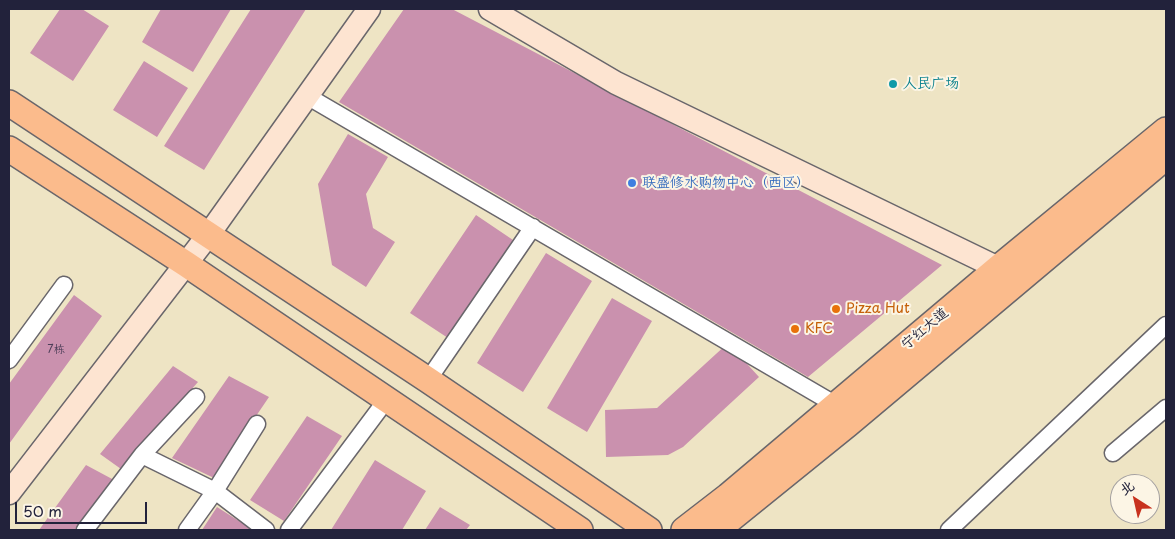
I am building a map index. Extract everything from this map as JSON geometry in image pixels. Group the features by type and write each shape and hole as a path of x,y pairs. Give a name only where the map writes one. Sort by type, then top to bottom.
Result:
{"main road":[{"path":"9,493 209,234 369,9"},
{"path":"490,9 616,83 998,268"},
{"path":"9,103 428,380 649,530"},
{"name":"宁红大道","path":"684,530 728,496 998,268 1166,130"},
{"path":"9,148 186,264 580,530"},
{"name":"宁红大道","path":"717,530 856,418 1166,157"}],"street":[{"path":"307,96 836,404"},
{"path":"428,380 533,228"},
{"path":"9,360 64,284"},
{"path":"949,530 1166,324"},
{"path":"85,530 142,455 196,397"},
{"path":"289,530 386,399"},
{"path":"1113,453 1166,408"},
{"path":"187,530 258,424"},
{"path":"142,455 215,490 266,530"}],"building":[{"path":"60,9 82,9 109,26 73,81 30,53"},
{"path":"161,9 231,9 193,72 142,42"},
{"path":"251,9 306,9 204,170 164,146"},
{"name":"联盛修水购物中心（西区）","path":"404,9 452,9 942,265 808,377 339,102"},
{"path":"144,61 188,88 157,137 113,110"},
{"path":"348,134 388,157 366,194 373,228 395,242 366,287 332,265 318,184"},
{"path":"476,215 513,240 448,338 410,313"},
{"path":"546,253 592,281 523,392 477,363"},
{"path":"74,295 102,316 9,444 9,384"},
{"path":"612,298 652,321 587,432 547,408"},
{"path":"728,343 759,377 683,447 668,455 606,457 605,410 657,408"},
{"path":"173,366 198,382 121,469 100,454"},
{"path":"229,376 269,397 214,478 172,458"},
{"path":"307,416 342,436 284,521 250,500"},
{"path":"375,460 426,491 402,530 331,530"},
{"path":"86,465 114,480 75,530 39,530"},
{"path":"217,507 253,530 202,530"},
{"path":"440,507 470,525 466,530 425,530"}],"place":[{"name":"人民广场","path":"893,84"},
{"name":"联盛修水购物中心（西区）","path":"632,183"},
{"name":"Pizza Hut","path":"836,309"},
{"name":"KFC","path":"795,329"}]}
